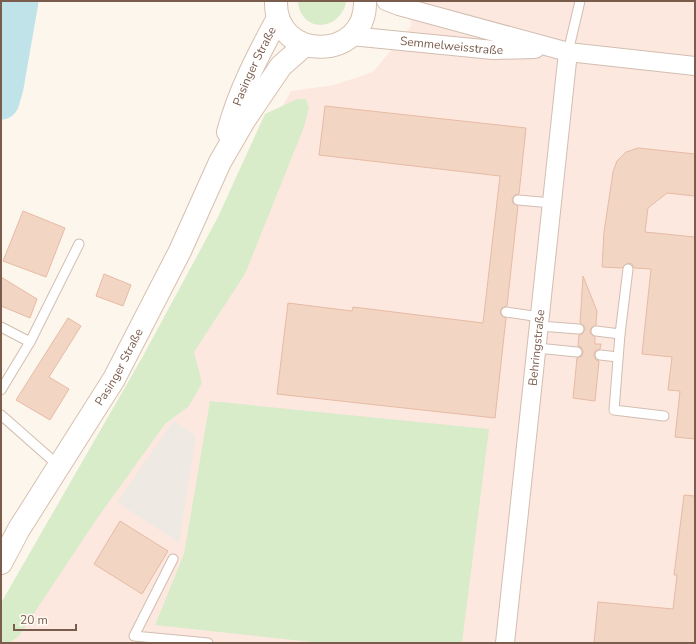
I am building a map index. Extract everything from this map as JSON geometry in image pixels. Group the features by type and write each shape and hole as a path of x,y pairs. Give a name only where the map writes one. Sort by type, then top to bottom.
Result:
{"main road":[{"path":"277,10 285,30 294,39 305,45 317,48 329,47 341,43 351,36 363,18 365,1"},
{"name":"Pasinger Straße","path":"220,162 234,110 277,10"},
{"name":"Pasinger Straße","path":"1,563 19,529 114,379 180,251 220,162 271,79 281,66 305,45"}],"street":[{"name":"Semmelweisstraße","path":"386,1 399,6 560,50"},
{"name":"Semmelweisstraße","path":"351,36 493,50 560,50 695,66"},
{"name":"Behringstraße","path":"505,643 552,203 560,50"}],"lane":[{"path":"560,50 580,1"},
{"path":"518,200 552,203"},
{"path":"1,390 30,342 79,244"},
{"path":"628,269 620,334 614,410 664,416"},
{"path":"506,312 579,329"},
{"path":"1,327 30,342"},
{"path":"596,332 620,334"},
{"path":"537,348 577,352"},
{"path":"600,355 618,357"},
{"path":"1,415 59,466"},
{"path":"173,559 134,636 208,643"}],"shaded area":[{"path":"409,1 695,1 695,643 1,643 1,629 4,621 291,91 334,85 373,72 411,26"},
{"path":"174,420 196,436 179,543 117,502"}],"green space":[{"path":"298,1 346,1 346,3 342,13 335,20 328,24 320,25 305,19 300,11"},
{"path":"297,99 306,99 309,108 304,127 245,274 194,352 202,383 189,406 165,424 96,520 19,636 9,643 1,643 1,603 143,356 217,219 265,114"},
{"path":"210,401 489,429 462,643 321,643 155,625 184,554"}],"building":[{"path":"325,106 526,128 519,194 515,195 512,199 513,203 518,206 507,306 502,308 500,312 502,316 506,318 495,418 277,394 288,303 352,311 353,307 483,323 500,176 319,155"},
{"path":"638,148 695,154 695,196 667,193 648,208 645,232 695,237 695,439 675,437 680,391 668,390 672,357 642,354 651,269 634,268 632,264 628,263 622,268 602,267 604,232 613,172 617,161 626,152"},
{"path":"23,211 65,228 46,277 3,261"},
{"path":"104,274 131,285 123,306 96,296"},
{"path":"583,276 597,311 596,325 591,328 590,333 595,337 595,344 601,344 600,349 595,351 594,355 596,360 599,361 595,401 573,398 577,358 582,356 583,352 581,347 578,346 579,335 585,330 584,326 580,323"},
{"path":"1,277 37,299 30,318 1,306"},
{"path":"68,318 81,326 49,377 69,389 50,420 16,400"},
{"path":"684,495 695,496 695,643 594,643 598,602 673,609 677,575 674,575"},
{"path":"120,521 168,551 142,594 94,564"}],"waterway":[{"path":"1,101 5,87 20,1"}]}
